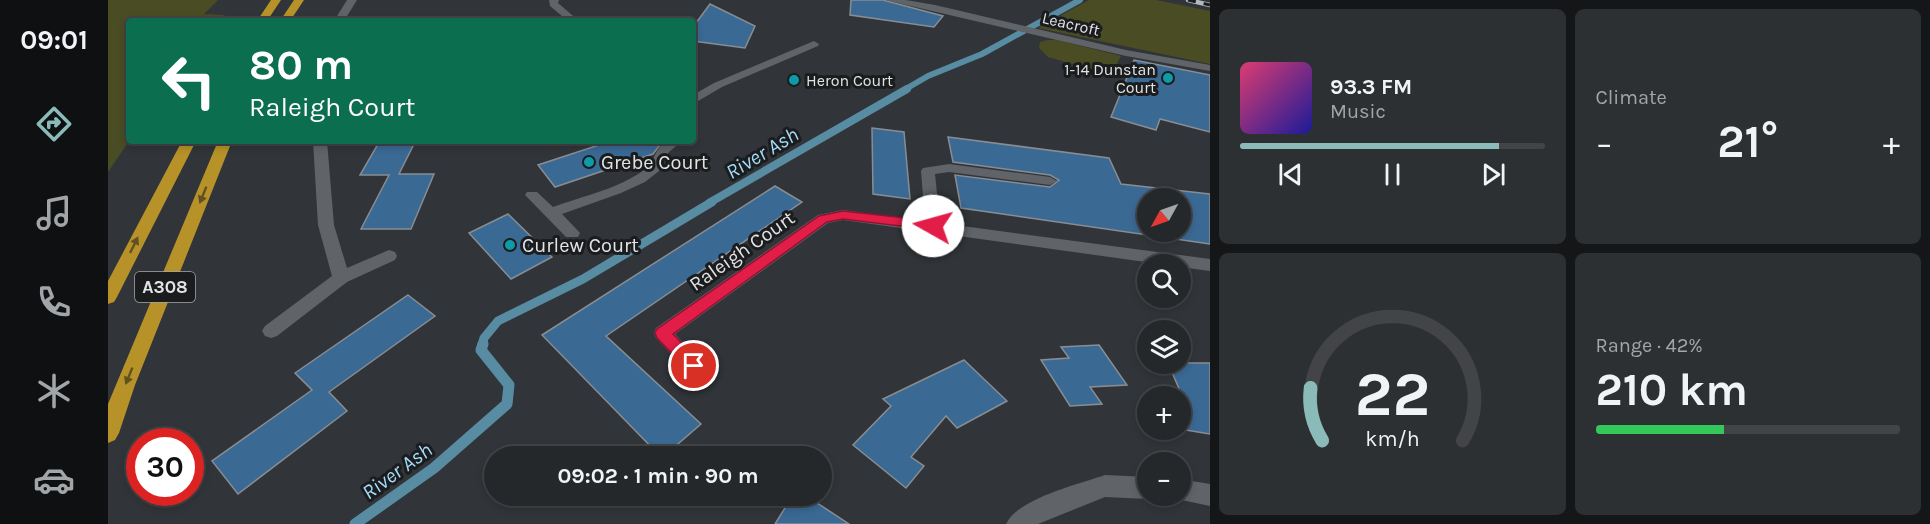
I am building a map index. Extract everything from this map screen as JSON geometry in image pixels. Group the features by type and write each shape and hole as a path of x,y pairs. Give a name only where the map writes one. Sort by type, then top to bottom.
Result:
{"highway":[{"path":"264,18 276,0"},
{"path":"287,18 299,0"},
{"name":"A308","path":"108,297 187,144"},
{"name":"A308","path":"108,433 125,385 224,144"}],"street":[{"path":"341,18 352,0"},
{"path":"554,0 553,4 570,18"},
{"name":"Leacroft","path":"890,0 935,8 1126,53 1210,68"},
{"path":"696,98 718,85 814,44"},
{"path":"320,144 326,225 341,278"},
{"path":"551,213 634,182 652,171 663,147 669,144"},
{"path":"933,226 928,171 948,168 1050,182"},
{"path":"532,195 572,233"},
{"name":"Raleigh Court","path":"694,366 663,333 823,219 843,215 1210,265"},
{"path":"271,331 341,278 389,256"},
{"path":"1018,524 1033,513 1105,486 1137,487"},
{"path":"1191,492 1210,495"}],"green space":[{"path":"108,0 218,0 204,14 225,15 222,18 126,18 127,144 108,172"},
{"path":"1089,0 1156,0 1210,11 1210,64 1038,28"},
{"path":"1057,40 1121,56 1111,75 1048,57 1039,48 1040,42"}],"building":[{"path":"851,0 883,0 943,16 934,27 850,15"},
{"path":"710,4 755,26 745,48 696,41 696,23"},
{"path":"1134,60 1210,75 1210,132 1160,119 1156,130 1111,117"},
{"path":"872,128 904,132 910,199 873,194"},
{"path":"948,137 1109,158 1121,184 1157,188 1137,188 1137,233 961,208 955,175 1050,187 1059,180 1050,175 953,162"},
{"path":"378,144 414,144 399,174 434,174 411,229 361,229 389,175 360,175"},
{"name":"Grebe Court","path":"602,144 661,144 653,154 555,187 538,165"},
{"path":"775,186 802,202 606,336 701,424 676,446 650,446 542,335"},
{"path":"1191,192 1210,194 1210,244 1191,241"},
{"name":"Curlew Court","path":"508,214 552,257 511,279 469,233"},
{"path":"408,295 435,316 329,392 347,411 238,494 212,461 312,390 295,373"},
{"path":"1099,345 1127,385 1090,387 1102,404 1070,406 1041,360 1069,358 1061,347"},
{"path":"964,360 1007,401 957,428 946,416 911,457 924,466 906,488 853,445 891,406 883,399"},
{"path":"1191,363 1210,363 1210,434 1191,431 1191,386 1178,386 1173,374 1191,374"},
{"path":"786,506 822,506 849,524 775,524"}],"waterway":[{"name":"River Ash","path":"904,90 928,76 982,54 1080,0"},
{"name":"River Ash","path":"709,203 907,89"},
{"name":"River Ash","path":"482,345 484,338 498,321 583,279 712,202"},
{"name":"River Ash","path":"355,524 434,468 507,404 509,385 481,350 483,344"}],"railway":[{"path":"1188,0 1210,5"}],"place":[{"name":"1-14 Dunstan Court","path":"1168,78"},
{"name":"Heron Court","path":"794,80"},
{"name":"Grebe Court","path":"589,162"},
{"name":"Curlew Court","path":"510,245"}],"route":[{"path":"694,366 663,333 823,219 843,215 933,226"}]}
